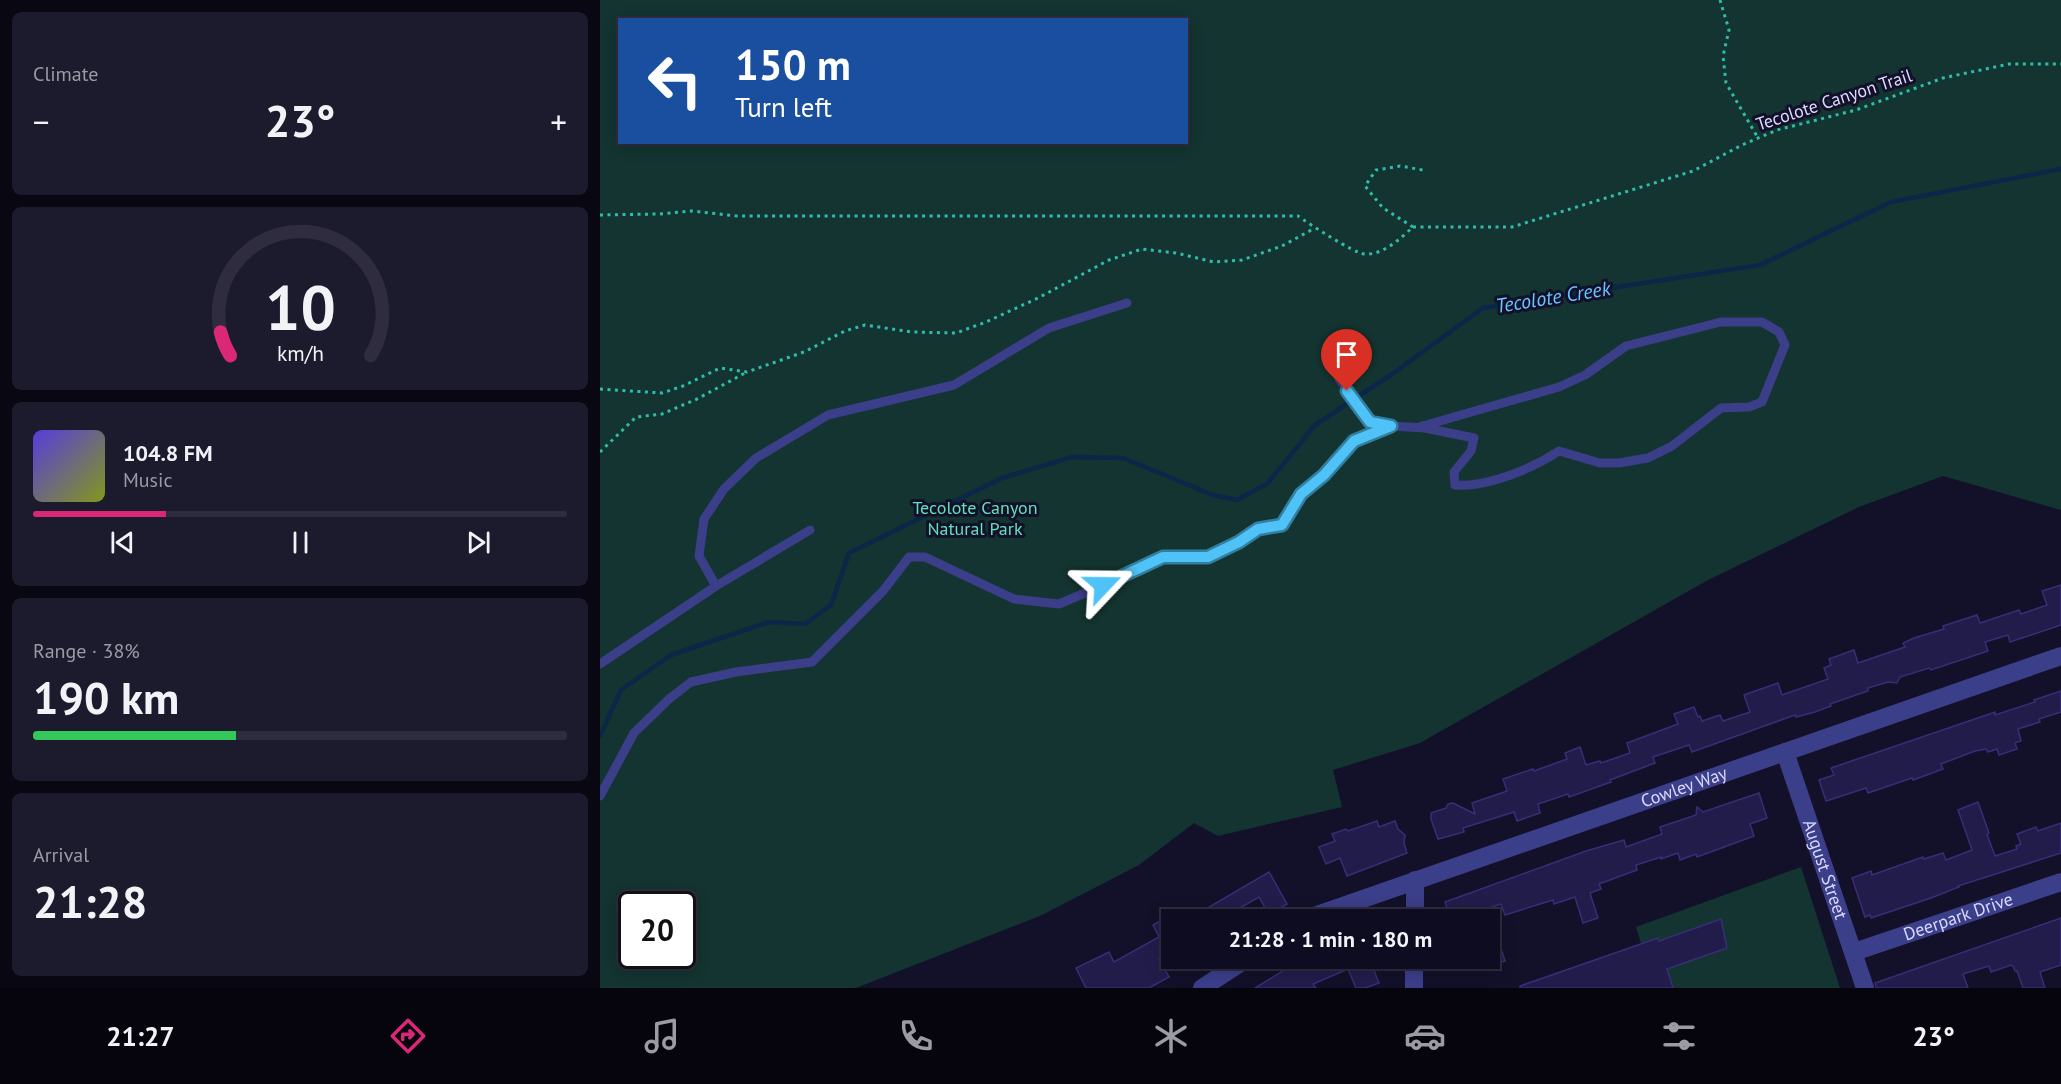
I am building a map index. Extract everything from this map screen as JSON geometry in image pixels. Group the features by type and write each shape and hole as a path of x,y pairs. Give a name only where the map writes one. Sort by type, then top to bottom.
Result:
{"street":[{"name":"Cowley Way","path":"1331,909 2061,656"},
{"name":"August Street","path":"1785,752 1865,988"},
{"path":"1414,880 1415,909"},
{"name":"Deerpark Drive","path":"1854,952 2061,882"},
{"path":"1202,988 1231,969"},
{"path":"1414,969 1414,988"}],"lane":[{"path":"716,586 699,556 704,519 724,489 756,458 828,415 954,385 1048,328 1127,303"},
{"path":"1339,379 1370,422 1391,426 1419,427 1474,438 1470,451 1454,472 1455,485 1467,486 1494,480 1539,464 1559,451 1600,463 1648,459 1672,446 1721,408 1749,407 1762,402 1785,345 1779,332 1762,322 1721,322 1626,346 1586,375 1559,387 1419,427"},
{"path":"600,796 634,733 669,699 691,682 736,672 812,662 884,591 909,557 925,557 1014,599 1059,604 1163,557 1208,557 1239,542 1258,529 1282,525 1301,494 1324,475 1354,441 1391,426"},
{"path":"600,664 716,586 810,530"}],"path":[{"path":"1720,0 1729,30 1723,56 1726,83 1758,138"},
{"name":"Tecolote Canyon Trail","path":"1413,227 1512,227 1693,171 1777,130 1856,110 1943,78 2009,64 2061,64"},
{"path":"600,215 692,211 737,216 1298,216 1315,228 1364,254 1395,244 1413,227 1383,208 1365,186 1376,170 1400,166 1423,170"},
{"path":"600,452 636,417 662,414 697,399 747,372 804,352 845,331 865,325 912,332 956,333 1038,298 1109,260 1142,249 1176,253 1214,262 1242,260 1282,246 1315,228"},
{"path":"600,389 662,393 683,386 720,368 747,372"}],"green space":[{"name":"Tecolote Canyon Natural Park","path":"600,0 2061,0 2061,510 1943,476 1859,507 1708,580 1420,743 1333,770 1342,807 1218,836 1194,823 1139,865 1042,915 856,988 600,988"},
{"path":"1801,867 1840,988 1654,988 1636,927"}],"building":[{"path":"2061,585 2061,625 2010,642 2008,635 1985,642 1988,651 1931,670 1929,668 1900,677 1897,683 1888,682 1868,688 1868,691 1830,704 1831,706 1815,712 1796,717 1795,715 1692,752 1689,745 1653,757 1655,763 1610,780 1611,782 1569,797 1568,794 1538,804 1540,813 1517,821 1514,812 1463,828 1464,832 1438,839 1431,813 1453,803 1475,814 1472,803 1507,791 1503,779 1567,759 1565,753 1580,747 1586,765 1600,761 1601,763 1630,753 1627,743 1678,724 1674,714 1694,707 1702,721 1720,715 1723,721 1750,712 1744,695 1778,683 1782,695 1828,679 1824,668 1831,665 1829,659 1854,650 1858,663 1905,647 1903,643 1914,638 1944,629 1943,626 1977,615 1980,623 2019,610 2021,614 2047,605 2042,591"},
{"path":"2061,691 2061,712 2018,729 2021,741 2015,743 2017,749 1999,755 1997,749 1988,752 1986,749 1975,751 1941,764 1943,769 1913,780 1912,778 1868,793 1866,788 1826,801 1819,780 1834,775 1831,768 1995,712 1995,715 2035,702 2034,700"},
{"path":"1759,793 1767,818 1750,824 1754,836 1697,857 1696,854 1680,860 1678,853 1661,859 1661,857 1636,865 1637,870 1599,884 1601,889 1590,893 1598,918 1583,923 1575,897 1554,904 1553,900 1505,915 1501,904 1487,909 1447,909 1445,902 1586,851 1624,840 1626,847 1662,834 1660,827 1696,815 1697,807 1703,812"},
{"path":"1978,802 1995,856 2017,849 2016,846 2021,844 2017,834 2036,827 2038,831 2061,823 2061,853 1958,886 1931,898 1871,918 1870,915 1865,917 1852,878 1871,871 1872,875 1923,857 1924,859 1943,853 1946,860 1972,850 1958,810"},
{"path":"1377,821 1379,827 1395,821 1398,829 1405,835 1404,843 1407,853 1347,876 1340,858 1326,864 1319,847 1335,841 1332,834"},
{"path":"1269,872 1287,904 1279,909 1266,909 1259,897 1238,909 1206,909"},
{"path":"2061,918 2061,965 2040,972 2045,988 2023,988 2017,971 2011,965 1991,972 1989,966 1963,974 1968,988 1876,988 1875,983"},
{"path":"1721,919 1727,948 1667,969 1673,988 1520,988 1520,986 1658,938 1659,941"},
{"path":"1161,920 1161,958 1159,959 1161,969 1165,969 1169,977 1149,988 1086,988 1076,968 1109,952 1114,962 1159,937 1153,925"},
{"path":"1500,945 1505,961 1500,963"},
{"path":"1286,969 1348,969 1313,984 1316,988 1255,988"},
{"path":"1348,969 1374,969 1379,983 1365,988 1356,988"}],"waterway":[{"name":"Tecolote Creek","path":"600,736 621,690 671,655 769,622 805,624 831,605 849,553 1002,478 1072,457 1123,458 1213,495 1237,500 1268,483 1315,425 1395,372 1483,308 1760,265 1891,202 2061,169"}],"route":[{"path":"1103,585 1163,557 1208,557 1239,542 1258,529 1282,525 1301,494 1324,475 1354,441 1391,426 1370,422 1347,391"}]}
